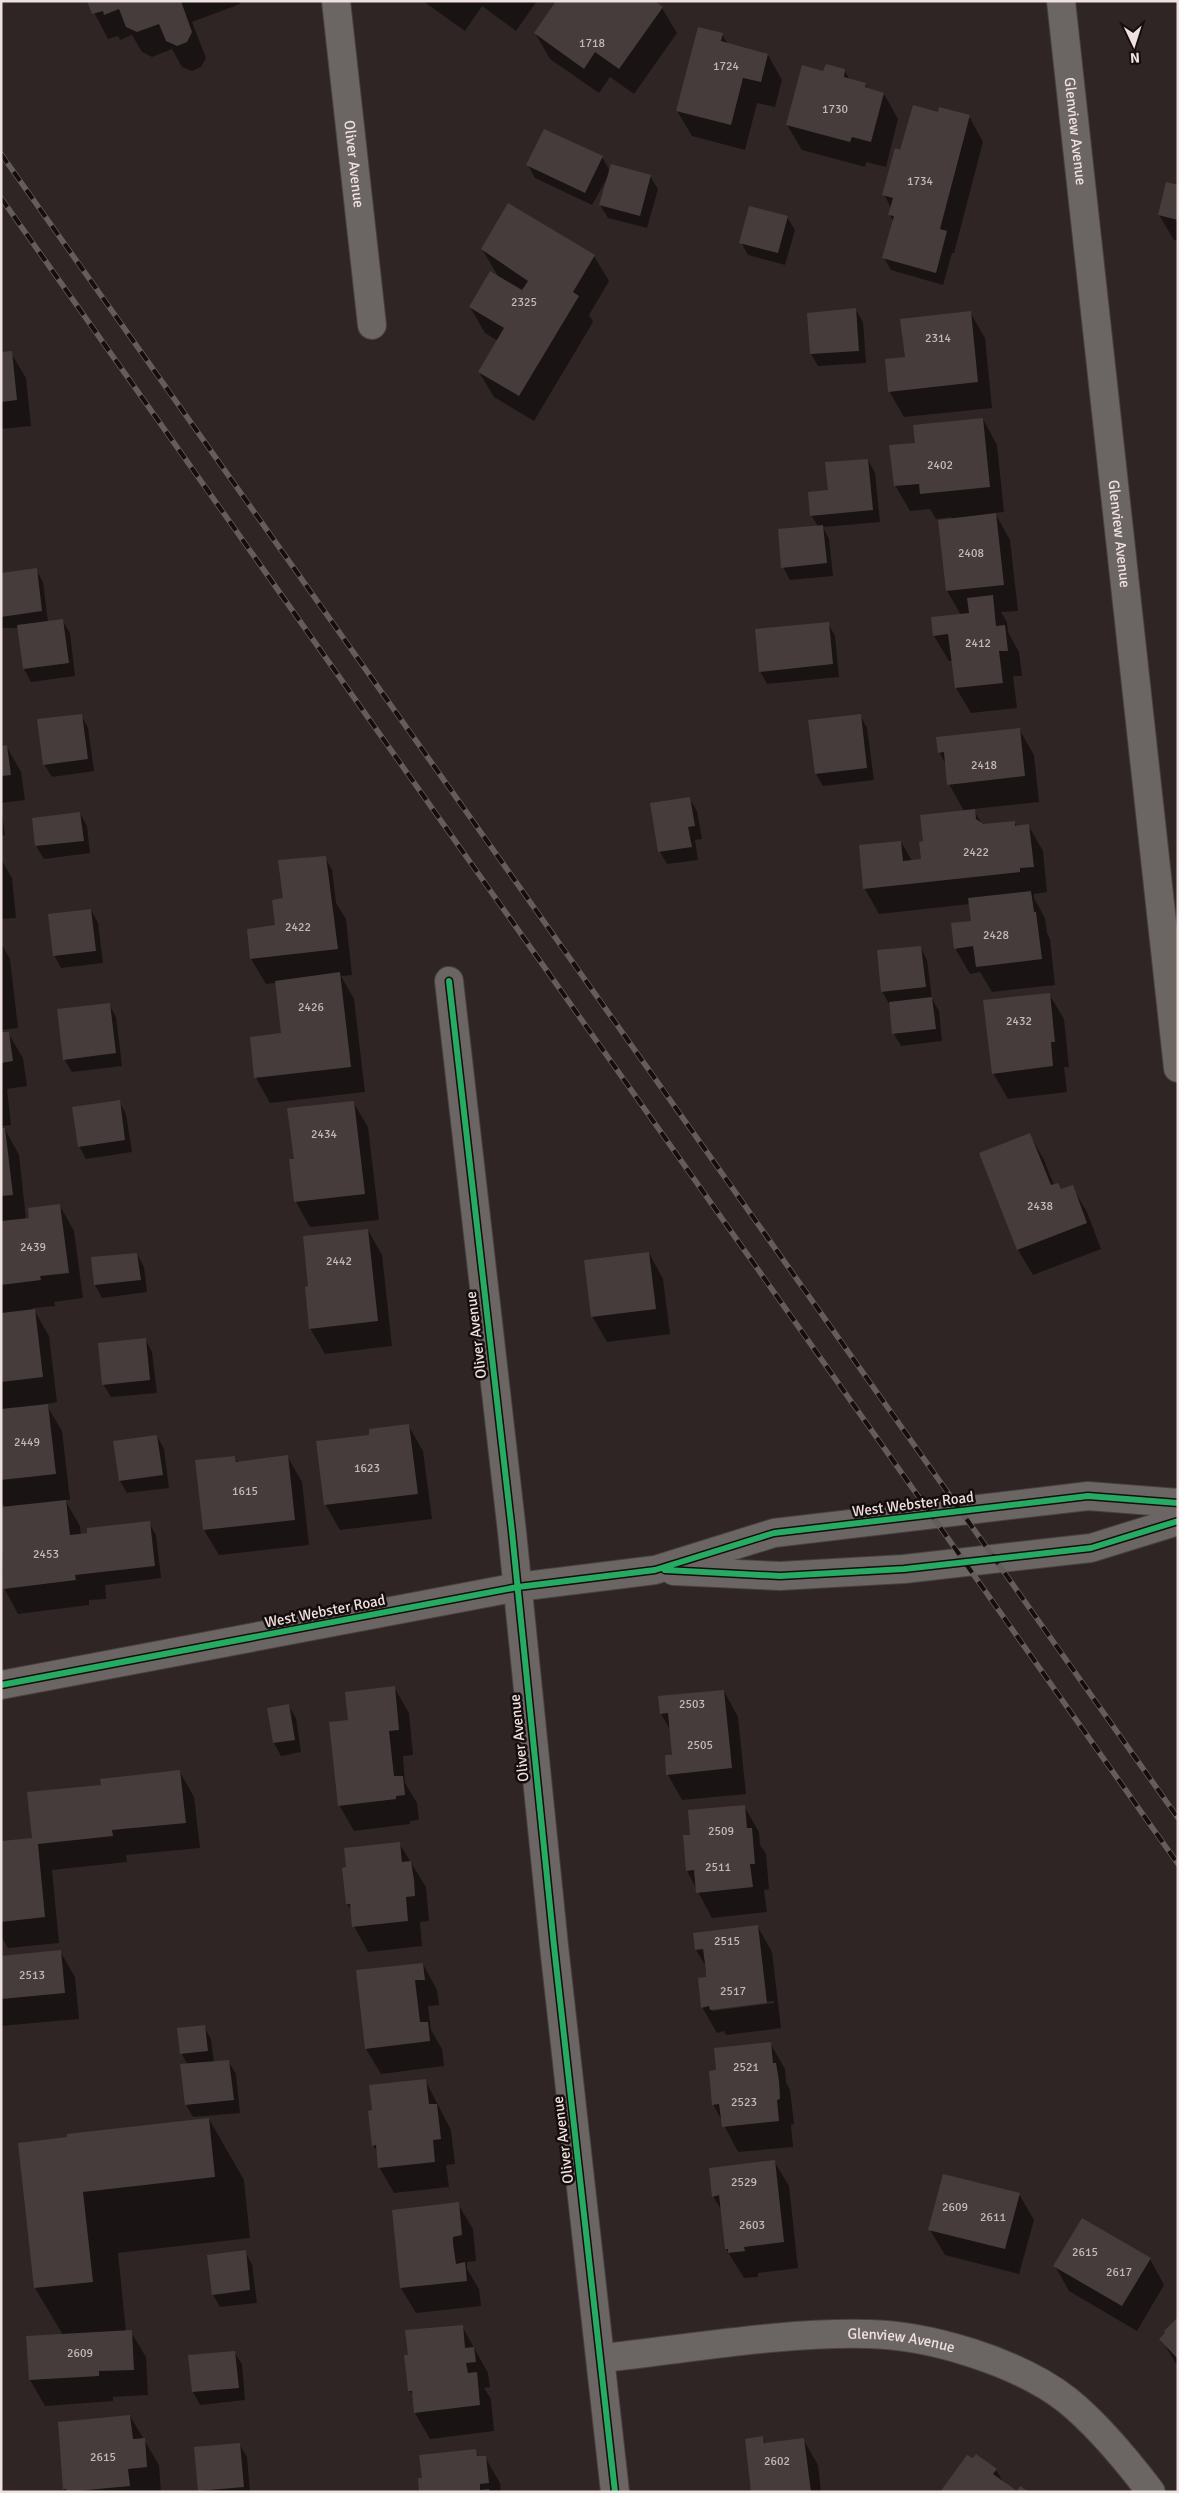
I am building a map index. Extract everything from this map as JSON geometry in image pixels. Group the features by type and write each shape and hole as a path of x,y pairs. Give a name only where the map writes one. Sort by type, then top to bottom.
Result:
{"street":[{"name":"Oliver Avenue","path":"336,1 372,325"},
{"name":"Glenview Avenue","path":"1061,1 1178,1068"},
{"name":"Oliver Avenue","path":"449,981 518,1587 554,1946 615,2492"},
{"name":"West Webster Road","path":"655,1570 774,1533 1088,1496 1178,1503"},
{"name":"West Webster Road","path":"1,1685 518,1587 655,1570 780,1576 904,1569 1091,1548 1178,1521"},
{"name":"Glenview Avenue","path":"601,2358 769,2339 870,2334 920,2341 968,2352 1008,2366 1066,2400 1102,2433 1151,2492"}],"building":[{"path":"87,1 181,1 192,32 187,42 177,46 166,41 159,24 137,32 126,27 119,9 104,15 103,11 92,14"},
{"path":"556,1 655,1 663,7 619,69 595,52 584,69 534,33"},
{"path":"698,27 723,33 721,41 768,54 761,82 743,78 731,125 676,111"},
{"path":"826,64 845,69 844,77 866,83 865,87 884,93 871,142 852,137 850,142 786,125 802,65 823,71"},
{"path":"913,105 938,112 939,107 970,115 940,229 947,231 936,273 882,258 894,216 888,215 893,198 882,195 895,148 900,150"},
{"path":"544,129 603,156 585,193 526,165"},
{"path":"611,164 651,175 640,216 599,205"},
{"path":"1166,182 1178,185 1178,220 1158,215"},
{"path":"508,203 595,255 573,292 579,296 519,396 478,372 504,328 469,307 490,271 522,290 528,281 481,249"},
{"path":"749,206 788,216 778,253 739,243"},
{"path":"856,308 859,351 810,354 807,313"},
{"path":"971,311 978,382 888,392 885,359 905,357 900,319"},
{"path":"12,351 17,400 1,402 1,352"},
{"path":"983,418 990,487 920,494 919,484 894,486 889,445 915,443 913,425"},
{"path":"868,459 873,510 810,516 808,492 828,490 825,462"},
{"path":"996,513 1004,585 946,591 938,520"},
{"path":"823,525 827,563 781,568 778,529"},
{"path":"37,568 42,611 1,617 1,573"},
{"path":"993,595 996,626 1005,625 1008,651 999,651 1003,683 955,688 948,634 933,636 931,617 969,613 967,598"},
{"path":"63,619 69,663 23,669 17,625"},
{"path":"829,622 833,664 759,672 755,629"},
{"path":"82,714 88,759 43,765 37,719"},
{"path":"861,714 867,768 815,774 808,720"},
{"path":"1020,728 1025,776 947,785 944,752 938,753 936,737"},
{"path":"7,745 11,775 1,776 1,746"},
{"path":"690,797 695,826 688,827 692,847 658,852 650,803"},
{"path":"975,809 976,819 983,824 1015,821 1015,826 1029,824 1034,867 1020,868 1020,872 863,889 859,845 901,841 903,861 921,859 919,842 923,841 920,815"},
{"path":"80,812 84,841 35,846 32,818"},
{"path":"326,856 338,949 250,959 247,929 275,925 272,900 283,898 278,860"},
{"path":"1031,891 1034,912 1036,912 1042,959 976,967 973,946 954,949 951,923 971,921 968,898"},
{"path":"91,909 96,951 53,956 48,914"},
{"path":"921,946 926,987 881,992 877,950"},
{"path":"340,972 351,1067 254,1078 250,1037 281,1033 275,981"},
{"path":"1050,993 1055,1042 1051,1042 1053,1066 992,1074 983,1000"},
{"path":"932,997 936,1029 892,1034 889,1002"},
{"path":"110,1003 116,1053 63,1060 57,1009"},
{"path":"1,1032 9,1032 13,1061 1,1063"},
{"path":"120,1100 125,1140 78,1147 72,1107"},
{"path":"354,1101 365,1194 294,1202 289,1159 294,1159 287,1108"},
{"path":"1,1128 5,1128 13,1195 1,1196"},
{"path":"1030,1133 1051,1185 1058,1183 1061,1189 1073,1185 1087,1223 1017,1250 979,1153"},
{"path":"60,1204 69,1273 40,1276 41,1280 1,1285 1,1221 29,1218 28,1208"},
{"path":"368,1229 378,1321 309,1329 305,1287 308,1286 303,1236"},
{"path":"649,1252 656,1309 591,1317 584,1260"},
{"path":"137,1253 141,1280 94,1285 91,1257"},
{"path":"35,1309 43,1377 1,1382 1,1313"},
{"path":"146,1338 150,1380 102,1385 98,1343"},
{"path":"48,1404 56,1474 1,1480 1,1409"},
{"path":"409,1424 418,1494 324,1505 316,1441 369,1435 369,1429"},
{"path":"157,1435 163,1475 119,1481 113,1441"},
{"path":"288,1455 295,1520 203,1530 195,1460 235,1456 236,1462"},
{"path":"66,1500 70,1535 87,1533 87,1528 150,1521 155,1566 75,1575 76,1580 3,1589 1,1507"},
{"path":"395,1686 399,1730 389,1731 394,1776 403,1776 405,1795 396,1796 396,1799 338,1806 329,1722 348,1720 345,1692"},
{"path":"724,1690 732,1768 666,1775 665,1755 672,1755 668,1713 660,1714 658,1696"},
{"path":"289,1704 295,1740 273,1743 267,1708"},
{"path":"180,1770 186,1823 112,1830 113,1836 38,1844 45,1917 1,1922 1,1841 32,1838 27,1792 101,1785 100,1779"},
{"path":"745,1805 747,1828 752,1828 755,1864 750,1864 753,1887 696,1893 694,1870 686,1871 683,1835 690,1835 688,1810"},
{"path":"400,1842 402,1862 411,1861 414,1880 415,1896 406,1897 408,1921 352,1927 350,1904 346,1904 342,1868 346,1867 344,1848"},
{"path":"758,1925 767,2003 710,2010 709,2006 701,2008 698,1978 706,1977 706,1971 703,1949 695,1950 693,1933"},
{"path":"61,1950 65,1993 1,1999 1,1956"},
{"path":"423,1963 425,1980 415,1980 420,2022 428,2022 430,2041 365,2049 356,1970"},
{"path":"205,2025 208,2051 180,2054 177,2028"},
{"path":"771,2042 773,2063 776,2063 779,2081 780,2099 777,2100 779,2121 722,2127 719,2104 712,2105 709,2071 716,2070 714,2048"},
{"path":"229,2060 234,2100 185,2105 180,2064"},
{"path":"426,2079 429,2104 437,2104 441,2139 433,2140 435,2162 378,2168 376,2145 372,2146 368,2111 372,2110 369,2085"},
{"path":"209,2118 215,2177 83,2192 93,2282 34,2288 18,2143 67,2137 67,2134"},
{"path":"775,2160 784,2242 744,2247 745,2251 728,2253 728,2249 725,2249 719,2195 712,2197 709,2168"},
{"path":"943,2174 1020,2193 1005,2249 928,2230"},
{"path":"459,2202 462,2235 453,2237 453,2243 456,2264 465,2262 467,2281 400,2288 392,2210"},
{"path":"1082,2218 1151,2258 1122,2306 1053,2266"},
{"path":"246,2250 250,2290 212,2295 207,2255"},
{"path":"1178,2317 1178,2359 1159,2339"},
{"path":"463,2325 465,2348 474,2347 476,2362 466,2363 468,2373 477,2372 480,2405 414,2413 412,2391 408,2391 404,2355 408,2355 405,2330"},
{"path":"132,2330 134,2370 99,2371 99,2376 29,2380 26,2336"},
{"path":"235,2351 239,2388 192,2392 188,2355"},
{"path":"130,2415 133,2439 145,2438 147,2467 128,2469 130,2486 66,2492 66,2489 63,2489 58,2422"},
{"path":"763,2436 764,2443 804,2438 811,2492 751,2492 745,2439"},
{"path":"240,2443 244,2487 198,2491 194,2447"},
{"path":"476,2449 477,2456 486,2456 489,2483 480,2484 480,2490 489,2489 490,2492 419,2492 418,2478 422,2478 419,2455"},
{"path":"976,2454 997,2469 993,2474 1017,2491 1020,2486 1029,2492 940,2492 967,2455 973,2458"}],"railway":[{"path":"1,154 1178,1818"},
{"path":"1,198 1178,1864"}],"cycle path":[{"path":"449,981 512,1532 554,1946 615,2492"},
{"path":"1,1685 518,1587 655,1570 774,1533 1088,1496 1178,1503"},
{"path":"665,1570 780,1576 904,1569 1091,1548 1178,1521"}]}
